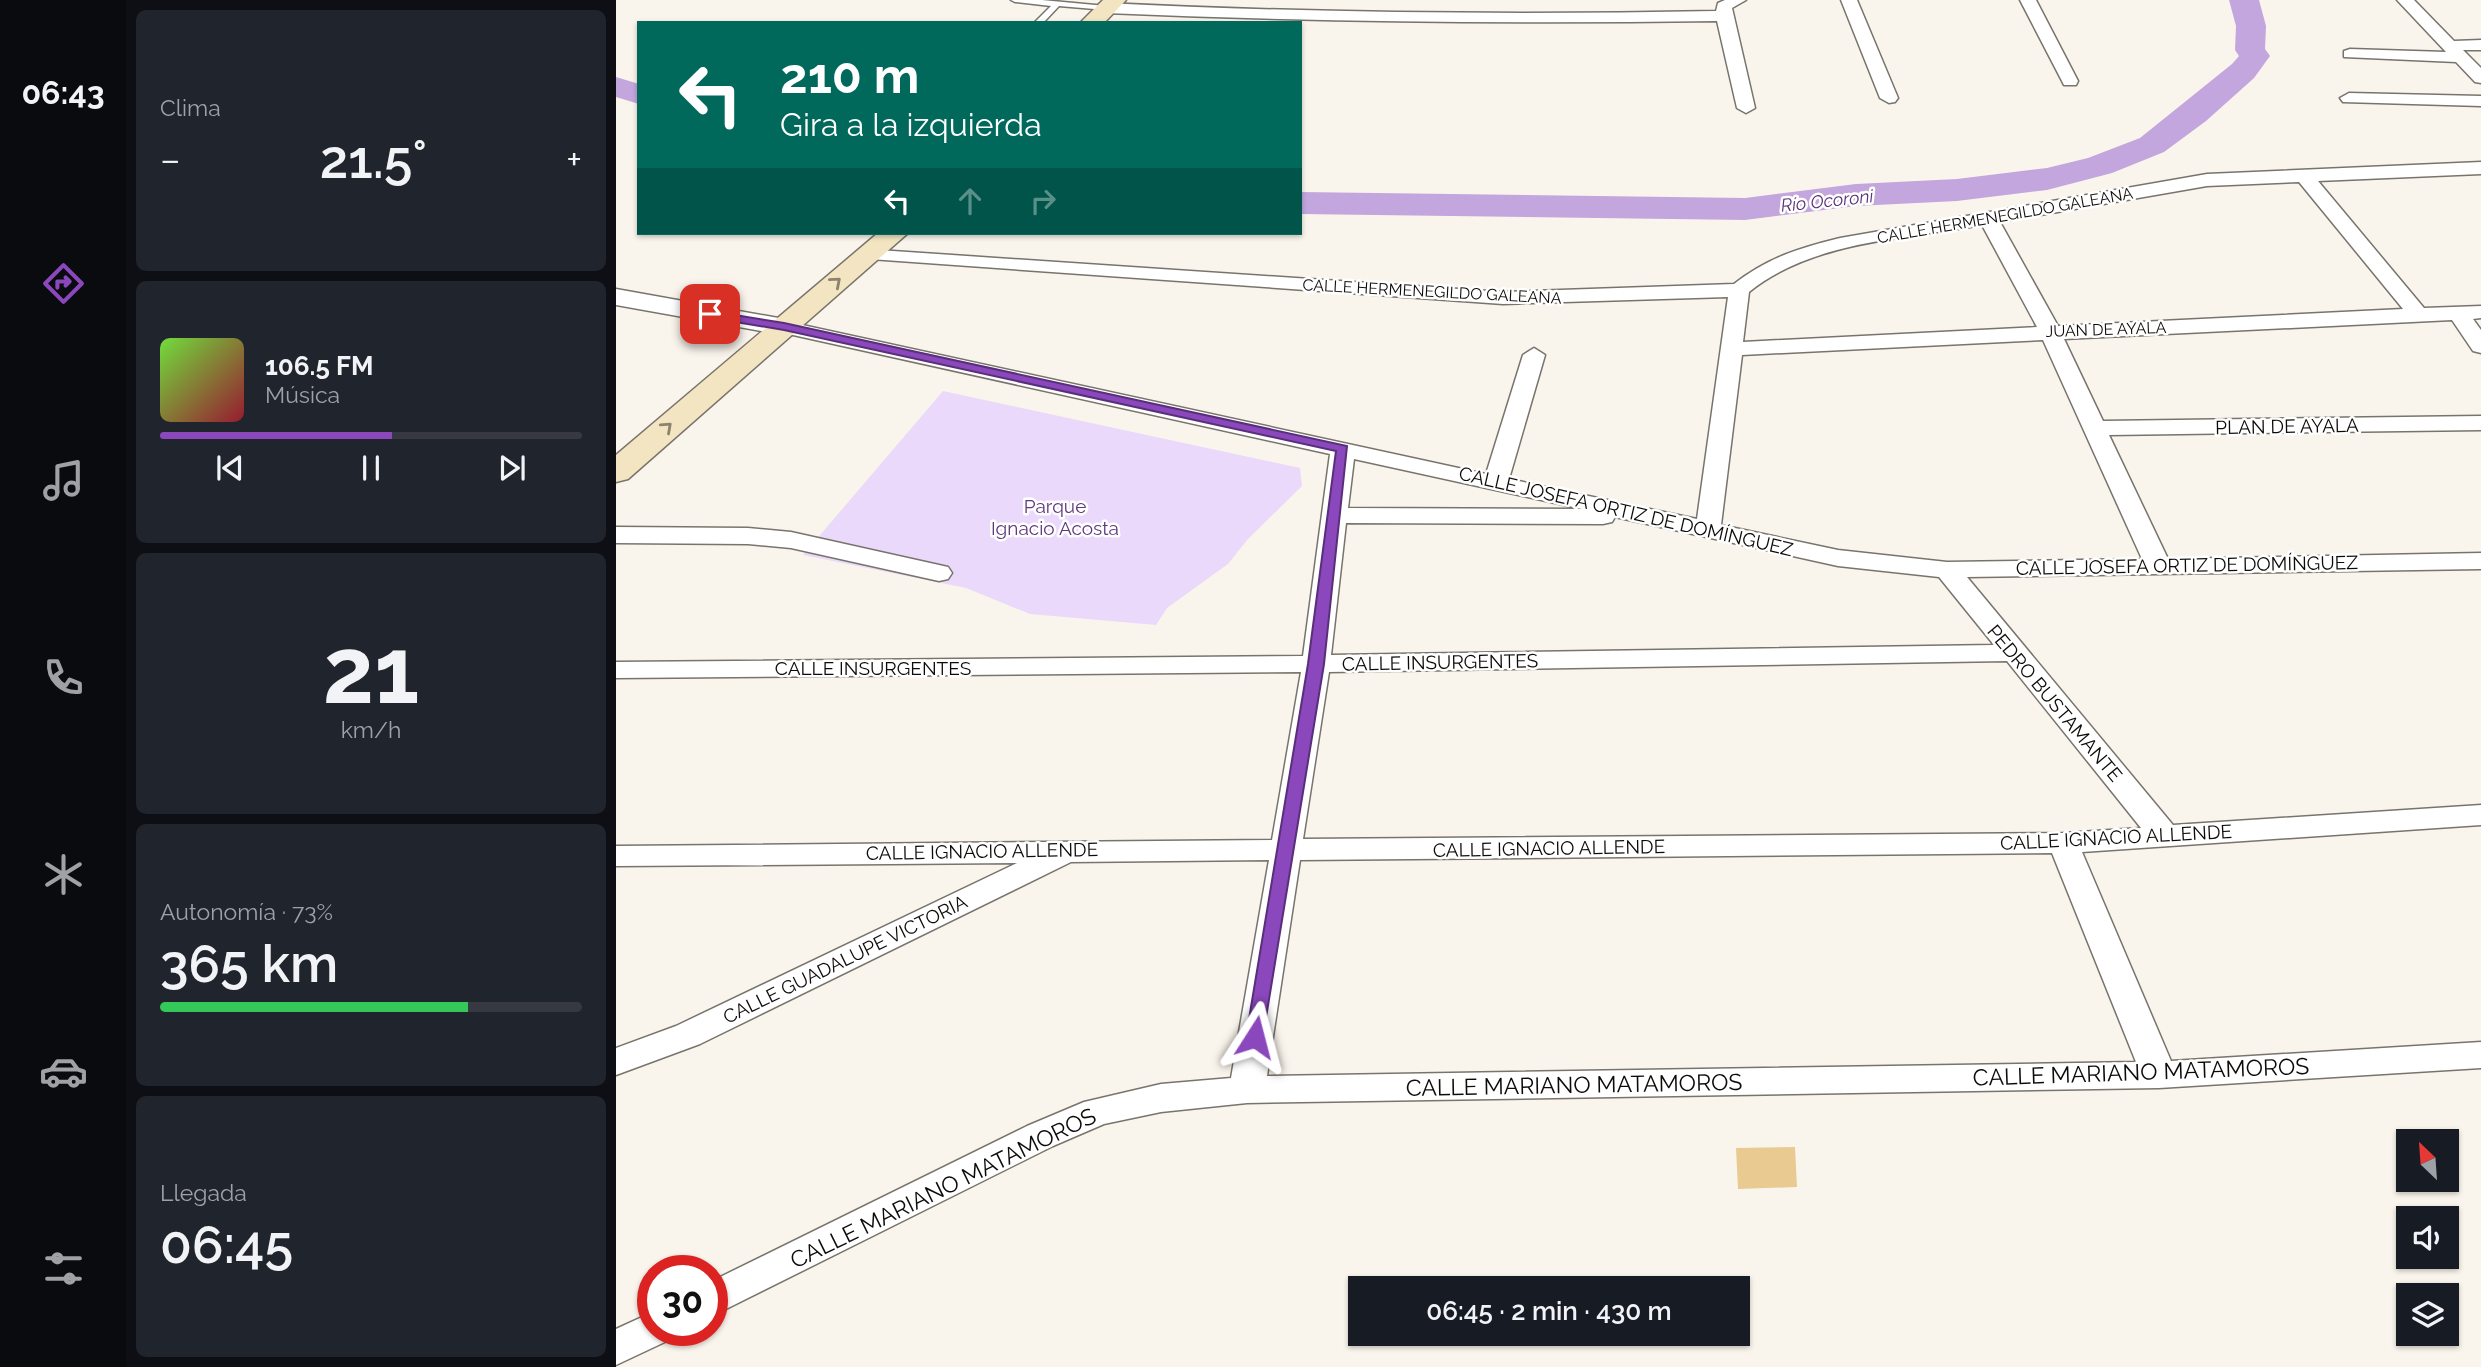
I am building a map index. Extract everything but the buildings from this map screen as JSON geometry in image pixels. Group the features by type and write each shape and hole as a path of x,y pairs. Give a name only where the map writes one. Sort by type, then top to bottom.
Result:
{"main road":[{"path":"616,438 749,323 864,243 888,235"},
{"path":"616,472 784,327 864,243"}],"street":[{"path":"1738,0 1724,6 1724,16 1746,108"},
{"path":"1849,0 1889,98"},
{"path":"2028,0 2070,81"},
{"path":"2405,0 2454,52 2480,75"},
{"path":"1118,11 1535,19 1724,16"},
{"path":"2350,54 2454,52 2481,45"},
{"path":"2349,98 2481,100"},
{"name":"CALLE HERMENEGILDO GALEANA","path":"864,243 1503,298 1574,298 1739,290 1765,269 1796,256 1840,244 1990,220 2207,180 2478,173"},
{"path":"2305,177 2419,316"},
{"path":"1990,220 2050,332 2158,565"},
{"path":"1708,528 1739,290"},
{"path":"616,297 749,323 784,327"},
{"name":"JUAN DE AYALA","path":"1731,349 2481,312"},
{"path":"2459,314 2481,346"},
{"name":"CALLE JOSEFA ORTIZ DE DOMÍNGUEZ","path":"784,327 1838,558 1947,570 2481,561"},
{"path":"1496,481 1534,355"},
{"name":"PLAN DE AYALA","path":"2093,428 2481,423"},
{"path":"1247,1090 1316,664 1337,515 1343,449"},
{"path":"1337,515 1660,517"},
{"path":"616,535 748,536 791,540 939,572"},
{"name":"PEDRO BUSTAMANTE","path":"1947,570 2012,653 2164,835"},
{"name":"CALLE INSURGENTES","path":"616,670 1316,664 2012,653"},
{"name":"CALLE IGNACIO ALLENDE","path":"616,856 1071,849 1286,851 2063,843 2481,815"},
{"path":"2063,843 2159,1075"},
{"name":"CALLE GUADALUPE VICTORIA","path":"616,1062 688,1035 1071,849"},
{"name":"CALLE MARIANO MATAMOROS","path":"728,1292 1040,1136 1097,1112 1161,1098 1247,1090 2159,1075 2481,1055"},
{"path":"616,1348 637,1337"}],"lane":[{"path":"1015,0 1118,11"},
{"path":"1040,21 1057,4"}],"green space":[{"name":"Parque Ignacio Acosta","path":"943,391 1300,468 1302,486 1248,539 1228,564 1167,608 1156,625 1030,614 966,588 803,555"}],"waterway":[{"name":"Río Ocoroni","path":"1302,203 1745,209 1856,195 1957,190 2047,179 2100,166 2152,145 2194,114 2243,71 2255,56 2250,50 2251,26 2244,0"},
{"name":"Río Ocoroni","path":"616,87 637,93"}],"route":[{"path":"710,314 749,323 784,327 1343,449 1337,515 1316,664 1255,1037"}]}
